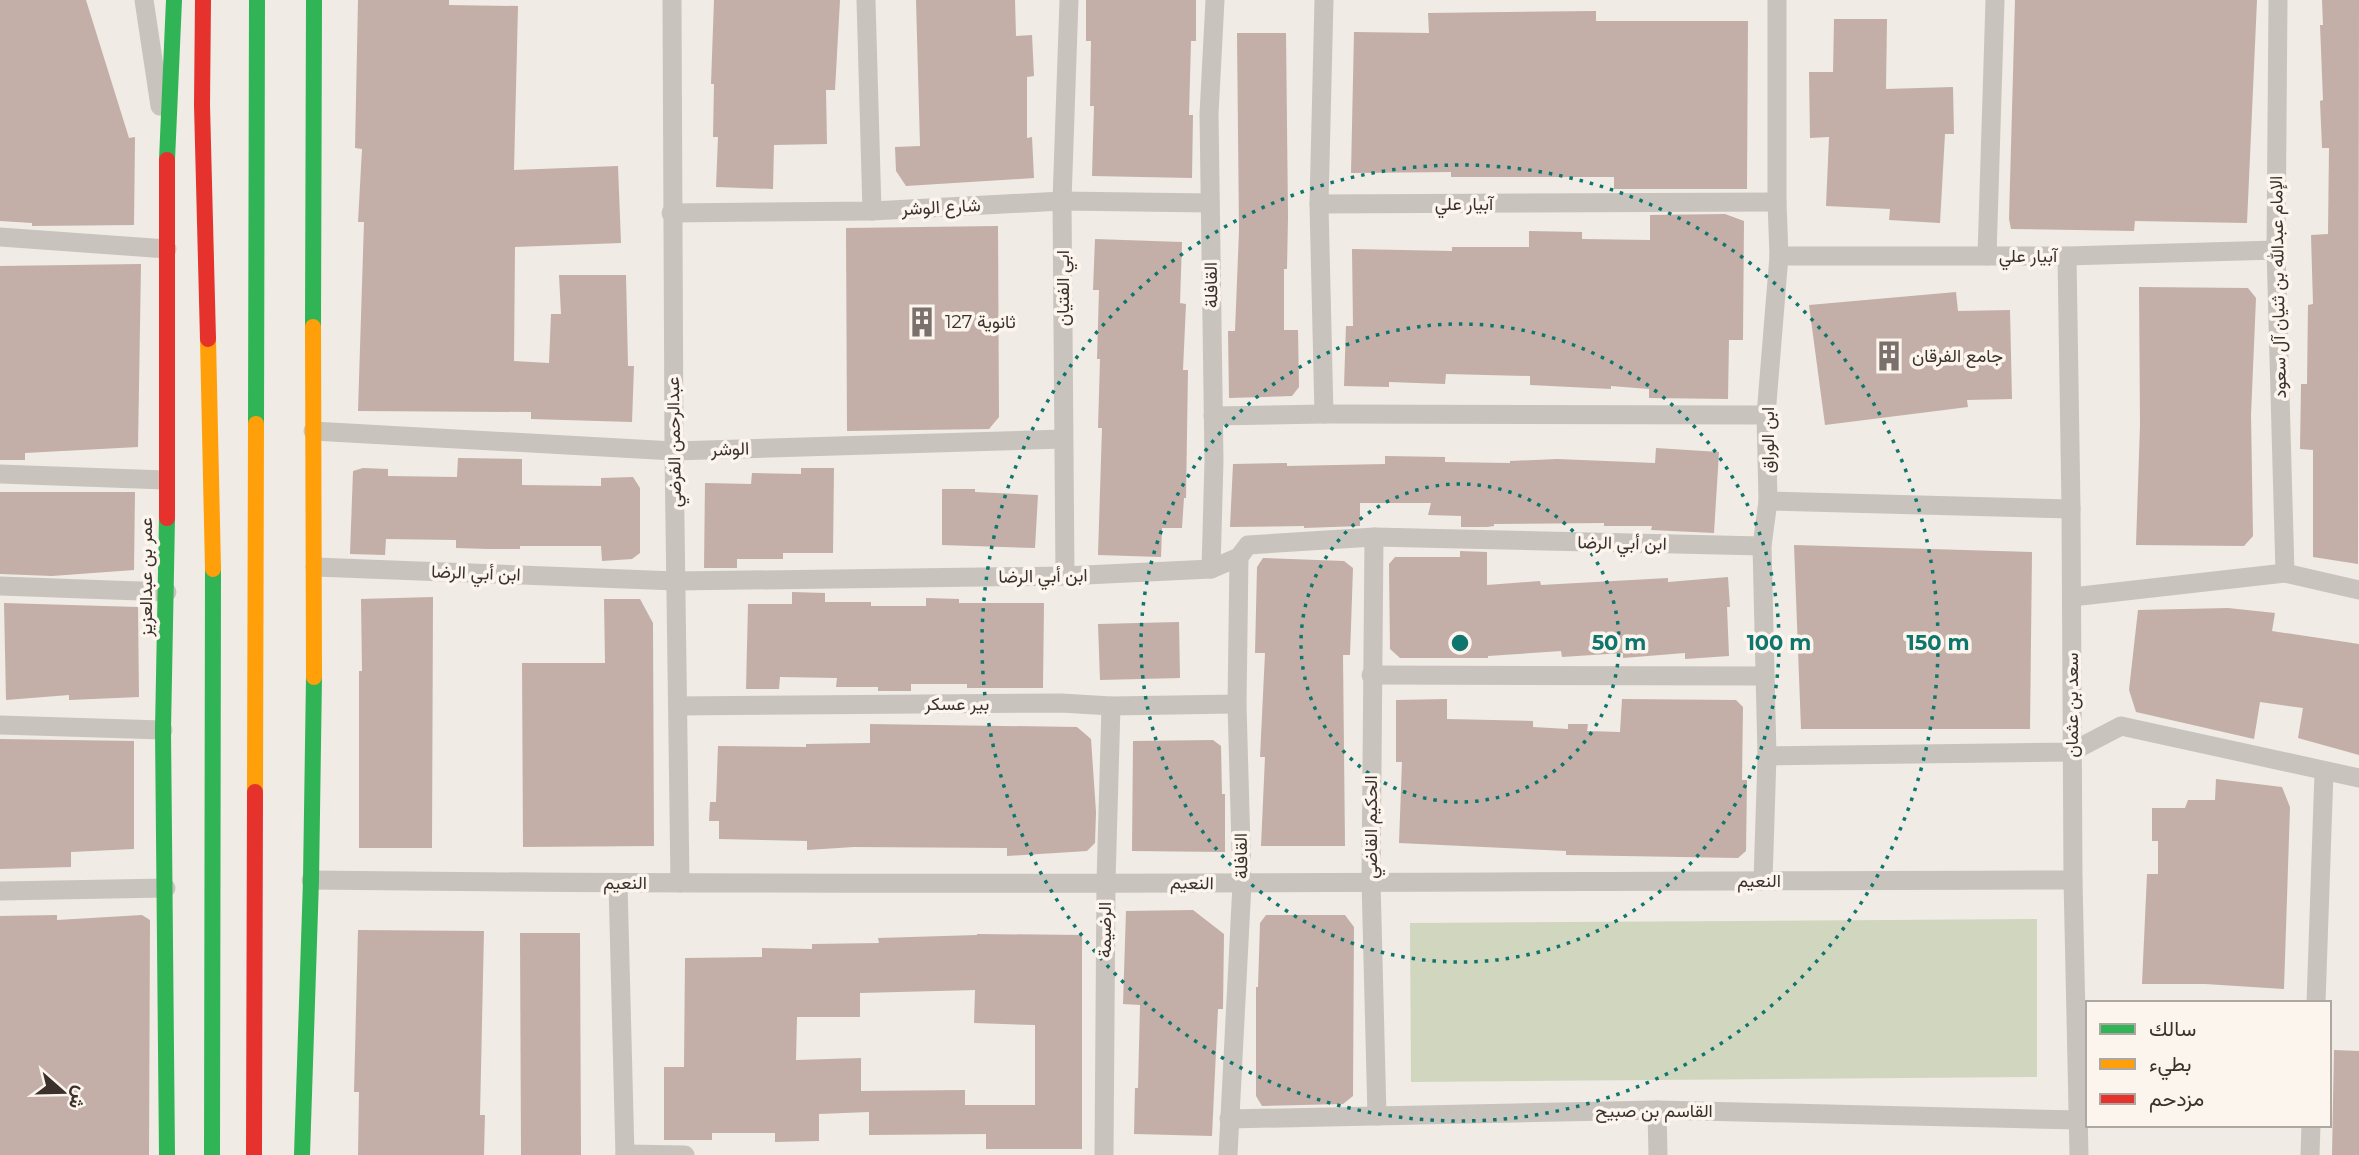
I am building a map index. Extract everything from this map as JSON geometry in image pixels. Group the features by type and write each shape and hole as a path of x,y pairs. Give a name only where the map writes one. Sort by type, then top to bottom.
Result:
{"street":[{"path":"145,0 167,162"},
{"name":"عمر بن عبدالعزيز","path":"167,1155 163,730 167,592 167,162 174,0"},
{"path":"203,0 202,105 213,545 212,1155"},
{"path":"254,1155 257,0"},
{"path":"302,1155 311,880 315,566 314,0"},
{"name":"عبدالرحمن الفرضي","path":"672,0 671,213 680,883"},
{"path":"866,0 872,211"},
{"name":"ابي الفتيان","path":"1065,576 1062,201 1069,0"},
{"name":"القافلة","path":"1211,569 1213,416 1209,114 1215,0"},
{"path":"1324,0 1319,204 1324,414"},
{"name":"ابن الوراق","path":"1762,881 1767,756 1762,546 1768,501 1766,415 1779,256 1777,0"},
{"path":"1987,256 1995,0"},
{"name":"الإمام عبدالله بن ثنيان آل سعود","path":"2278,0 2276,250 2285,573"},
{"name":"شارع الوشر","path":"671,213 872,211 1062,201 1210,203"},
{"name":"آبيار علي","path":"1319,204 1777,202"},
{"path":"0,237 167,249"},
{"name":"آبيار علي","path":"1779,256 2067,256 2276,250"},
{"name":"سعد بن عثمان","path":"2067,256 2072,597 2071,752 2079,1155"},
{"path":"1213,416 1766,415"},
{"name":"الوشر","path":"313,431 674,451 1063,439"},
{"path":"0,474 166,480"},
{"path":"1768,501 2071,509"},
{"name":"ابن أبي الرضا","path":"315,566 676,581 1065,576 1211,569 1239,557 1248,545 1374,537 1762,546"},
{"name":"الحكيم القاضي","path":"1374,537 1371,881 1377,1116"},
{"name":"القافلة","path":"1228,1155 1242,884 1237,704 1239,557"},
{"path":"2072,597 2285,573 2359,590"},
{"path":"0,586 167,592"},
{"path":"1371,675 1765,676"},
{"name":"بير عسكر","path":"678,706 1237,704"},
{"name":"الرضيمة","path":"1104,1155 1106,882 1111,706"},
{"path":"0,725 163,730"},
{"path":"1767,756 2071,752 2121,726 2359,778"},
{"path":"2316,1001 2324,772"},
{"name":"النعيم","path":"311,880 618,884 2073,880"},
{"path":"618,884 625,1154 685,1155"},
{"path":"0,891 166,888"},
{"path":"1657,1110 1658,1155"},
{"name":"القاسم بن صبيح","path":"1229,1119 1657,1110 2078,1120"},
{"path":"2310,1155 2311,1127"}],"green space":[{"path":"2037,919 2037,1077 1411,1082 1410,923"}],"building":[{"path":"0,0 86,0 129,138 135,137 134,225 32,226 32,223 0,221"},
{"path":"358,0 449,0 449,5 518,6 514,170 618,166 621,243 515,247 514,361 549,363 551,314 561,314 559,275 626,275 628,366 634,366 632,422 531,419 531,412 358,411 364,222 358,222 362,149 355,148"},
{"path":"714,0 840,0 835,90 826,90 827,144 774,145 773,189 716,187 718,137 713,137 714,84 711,84"},
{"path":"916,0 1015,0 1016,36 1032,35 1034,76 1027,77 1027,138 1032,137 1034,178 906,186 896,171 895,147 920,146"},
{"path":"1086,0 1196,0 1196,41 1191,41 1189,115 1193,115 1192,178 1092,176 1094,106 1090,106 1091,41 1086,41"},
{"path":"2015,0 2257,0 2247,223 2135,221 2134,231 2011,229 2009,219"},
{"path":"2322,0 2359,0 2358,564 2313,557 2313,450 2300,449 2301,384 2307,384 2308,305 2313,304 2311,235 2328,234 2329,148 2322,148 2320,101 2323,100 2320,25 2323,25"},
{"path":"1596,11 1596,21 1748,21 1747,189 1614,189 1614,177 1451,177 1451,172 1351,173 1354,32 1429,33 1428,13"},
{"path":"1834,19 1887,19 1886,89 1953,87 1954,134 1945,134 1940,223 1889,220 1890,209 1826,206 1829,137 1810,138 1809,72 1833,72"},
{"path":"1237,33 1286,33 1288,217 1287,269 1284,269 1284,330 1298,330 1299,387 1292,396 1229,398 1228,331 1235,331 1239,231"},
{"path":"1725,214 1744,221 1743,340 1729,340 1728,399 1649,398 1649,389 1611,386 1611,389 1530,385 1530,376 1446,374 1445,384 1389,382 1389,387 1344,386 1346,326 1353,326 1352,249 1452,251 1452,247 1529,247 1529,231 1582,232 1582,239 1650,240 1650,215"},
{"name":"ثانوية 127","path":"998,226 999,417 989,429 847,431 846,228"},
{"path":"1095,239 1182,242 1180,303 1186,304 1183,370 1188,370 1186,498 1182,528 1162,528 1161,557 1098,555 1102,428 1098,428 1099,290 1093,290"},
{"path":"141,264 138,447 25,453 25,460 0,460 0,266"},
{"path":"2139,287 2248,288 2256,298 2251,415 2253,536 2244,546 2136,545 2140,425"},
{"name":"جامع الفرقان","path":"1956,292 1958,311 2010,310 2012,399 1967,400 1968,407 1825,425 1809,305"},
{"path":"1656,448 1719,452 1714,533 1651,530 1652,526 1604,526 1604,523 1461,527 1461,516 1428,515 1431,503 1360,503 1360,526 1230,527 1233,464 1385,464 1385,456 1445,457 1445,462 1510,463 1557,459 1655,463"},
{"path":"458,458 522,459 522,485 601,486 601,478 633,477 640,488 640,553 632,559 602,561 601,546 456,548 456,540 386,539 385,555 350,554 353,471 363,468 388,469 388,476 457,477"},
{"path":"801,468 834,468 833,553 783,553 783,559 737,559 737,568 704,568 705,483 751,484 752,473 801,474"},
{"path":"942,489 1038,495 1035,548 942,545"},
{"path":"0,492 135,492 134,570 52,576 0,574"},
{"path":"1794,545 2032,552 2030,729 1801,729"},
{"path":"1460,551 1487,552 1487,585 1668,578 1668,582 1728,577 1729,656 1685,659 1685,653 1623,658 1623,653 1562,657 1561,651 1488,658 1400,658 1390,649 1389,564 1395,557 1460,557"},
{"path":"1263,558 1344,561 1353,568 1350,655 1343,655 1345,846 1261,846 1265,757 1260,757 1265,653 1255,653 1257,567"},
{"path":"792,592 825,593 825,602 871,602 871,606 926,606 926,598 959,599 959,603 1044,603 1043,688 967,688 967,684 911,684 911,691 878,691 878,687 836,687 837,678 780,677 779,689 746,689 748,604 792,604"},
{"path":"433,597 432,848 359,848 361,599"},
{"path":"604,599 640,599 653,623 654,846 523,847 522,663 605,663"},
{"path":"4,603 138,607 139,697 69,700 69,695 6,700"},
{"path":"2228,608 2275,613 2272,631 2359,644 2359,755 2298,738 2303,708 2260,702 2254,739 2136,712 2129,690 2138,610"},
{"path":"1179,622 1180,678 1100,680 1098,624"},
{"path":"1447,699 1447,719 1533,721 1533,727 1568,729 1568,724 1588,724 1587,731 1620,732 1622,699 1736,700 1743,707 1742,780 1747,780 1746,851 1738,858 1566,855 1566,851 1399,843 1402,762 1396,762 1396,700"},
{"path":"870,724 1077,727 1091,739 1096,812 1095,843 1087,851 1007,856 1007,848 854,847 807,850 807,841 719,839 719,821 709,821 710,802 716,802 718,746 806,747 806,744 870,743"},
{"path":"0,739 134,741 134,849 71,852 71,867 0,869"},
{"path":"1213,740 1221,746 1222,794 1225,794 1225,852 1132,851 1133,741"},
{"path":"2216,779 2282,787 2290,807 2284,989 2205,984 2142,984 2147,874 2158,874 2158,841 2152,841 2152,808 2185,808 2188,800 2215,800"},
{"path":"1193,910 1224,934 1223,1009 1218,1009 1212,1136 1134,1134 1140,1005 1123,1004 1126,911"},
{"path":"57,915 57,920 142,915 150,920 149,1155 0,1155 0,916"},
{"path":"1266,915 1345,915 1354,927 1353,1096 1343,1104 1262,1106 1256,1096 1256,987 1260,923"},
{"path":"358,930 484,931 480,1115 485,1115 484,1155 358,1155 359,1092 354,1092"},
{"path":"520,933 580,933 581,1155 521,1155"},
{"path":"1082,935 1082,1149 986,1149 986,1134 869,1135 869,1112 819,1114 819,1141 775,1142 775,1133 712,1133 712,1140 664,1140 664,1067 684,1067 685,958 762,957 762,948 812,949 812,944 879,943 878,938","holes":["975,990 974,1023 1035,1025 1035,1105 965,1105 965,1090 861,1091 861,1058 796,1060 797,1017 860,1017 860,993"]},
{"path":"2334,1050 2359,1051 2359,1155 2332,1155"}],"traffic: fast":[{"path":"167,160 174,0"},
{"path":"256,424 257,0"},
{"path":"313,327 314,0"},
{"path":"167,518 163,730 167,1155"},
{"path":"212,1155 213,569"},
{"path":"302,1155 314,677"}],"traffic: slow":[{"path":"313,327 314,677"},
{"path":"208,339 213,569"},
{"path":"255,792 256,424"}],"traffic: jam":[{"path":"203,0 202,105 208,339"},
{"path":"167,160 167,518"},
{"path":"254,1155 255,792"}],"place":[{"name":"ثانوية 127","path":"922,322"},
{"name":"جامع الفرقان","path":"1889,356"}]}
